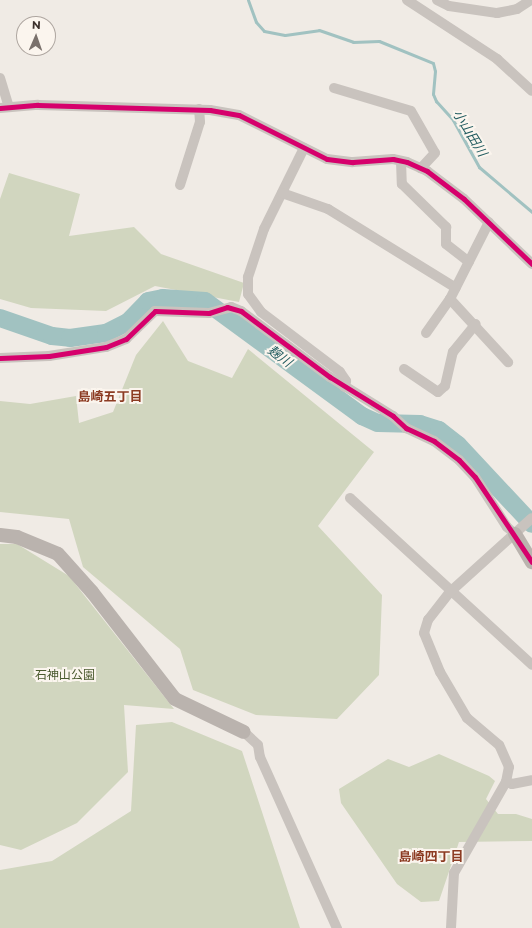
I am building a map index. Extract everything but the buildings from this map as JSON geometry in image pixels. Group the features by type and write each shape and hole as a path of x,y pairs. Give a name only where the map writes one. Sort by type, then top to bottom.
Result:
{"street":[{"path":"407,0 497,59 532,91"},
{"path":"437,0 450,6 497,13 517,9 531,0"},
{"path":"0,78 5,107 198,109 239,115 327,159 352,162 401,161 421,168 464,199 532,264"},
{"path":"334,88 411,110 434,153 421,168"},
{"path":"180,186 200,122 198,109"},
{"path":"304,148 264,229 248,277 248,294 261,312 340,372 346,381 344,387"},
{"path":"401,161 402,184 446,227 446,244 469,262"},
{"path":"282,192 328,209 456,288"},
{"path":"426,333 450,299 489,222"},
{"path":"450,299 476,324 508,362"},
{"path":"0,358 49,356 106,347 126,339 156,311 209,313 227,307 241,311 344,387 393,416 416,433 434,441 459,460 476,477 507,526 524,526"},
{"path":"404,369 438,392 445,386 453,352 476,324"},
{"path":"350,498 450,592 532,665"},
{"path":"524,526 532,562"},
{"path":"451,928 454,873 506,782 508,767 502,747 467,718 440,672 424,634 428,620 450,592 507,538 524,526"},
{"path":"0,535 17,537 58,554 92,592 175,698 244,732 258,745 260,757 337,928"},
{"path":"506,782 512,784 532,780"}],"green space":[{"path":"9,173 80,194 69,236 134,227 161,254 244,283 239,302 155,286 106,311 31,308 0,299 0,199"},
{"path":"163,321 188,361 232,378 248,349 374,452 318,526 382,595 379,675 337,719 256,715 193,690 180,649 83,567 69,519 0,512 0,401 30,404 76,396 79,423 113,412 136,355"},
{"name":"石神山公園","path":"0,544 17,544 69,576 174,709 124,705 128,772 77,823 21,850 0,845"},
{"path":"172,722 242,751 300,928 0,928 0,870 52,861 131,811 136,725"},
{"path":"439,754 489,776 495,781 486,799 498,814 516,814 532,819 532,841 459,842 439,901 421,902 397,884 341,803 339,789 388,759 409,767"}],"waterway":[{"name":"小山田川","path":"248,0 256,22 264,31 285,35 319,30 353,42 379,41 433,63 435,71 433,94 436,101 453,120 479,167 532,212"},
{"name":"麹川","path":"0,318 52,336 70,338 106,333 128,322 148,301 163,298 205,301 362,416 378,423 420,424 439,430 458,445 532,524"}],"cycle path":[{"path":"0,108 38,105 210,110 239,115 327,159 353,162 393,159 407,162 427,171 464,199 532,264"},
{"path":"0,358 49,356 106,347 126,339 155,311 209,313 227,307 241,311 330,377 393,416 406,428 434,441 459,460 475,477 532,562"}],"district":[{"name":"島崎五丁目","path":"110,396"},
{"name":"島崎四丁目","path":"431,856"}]}
